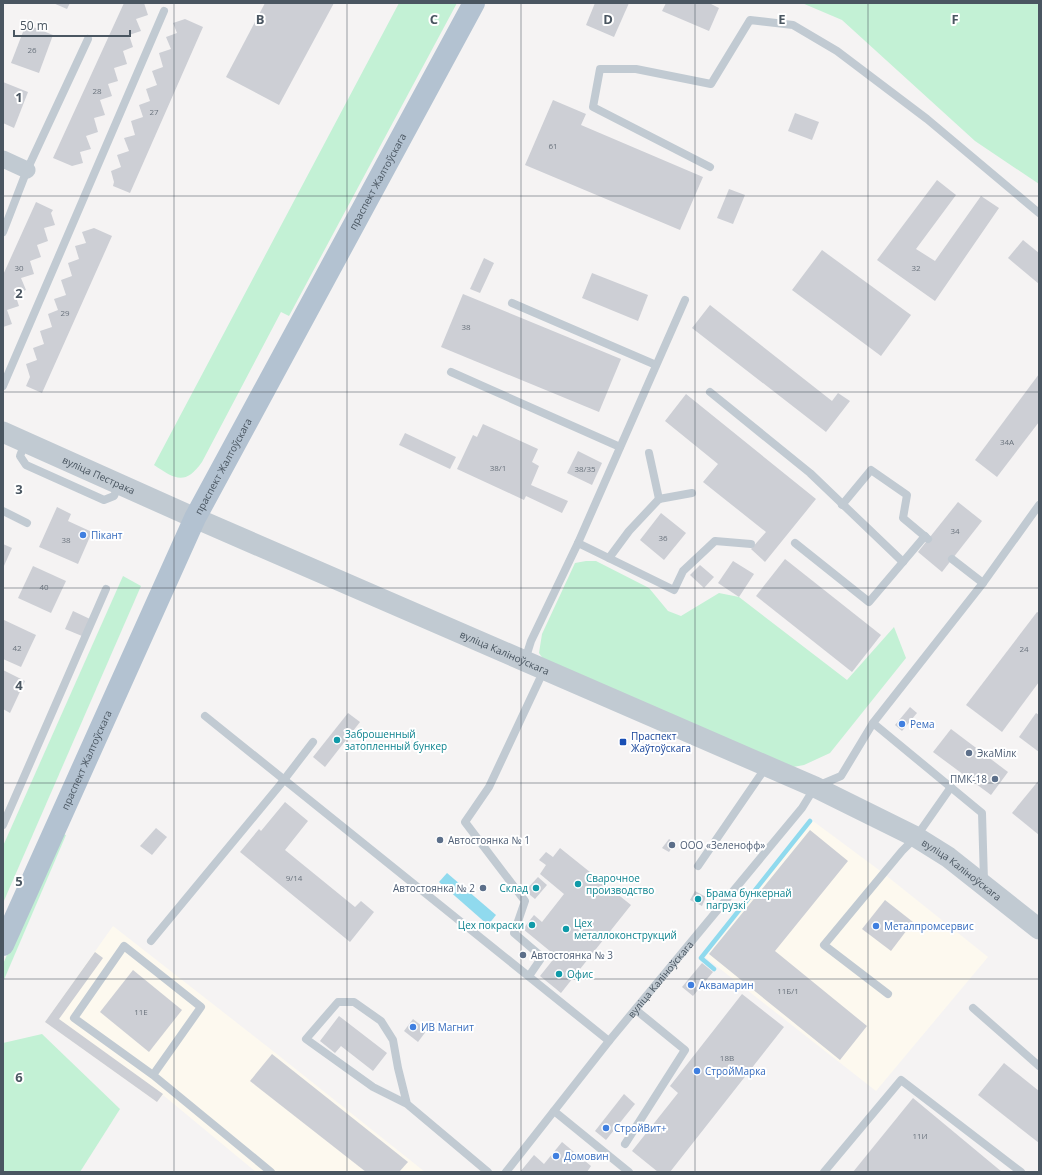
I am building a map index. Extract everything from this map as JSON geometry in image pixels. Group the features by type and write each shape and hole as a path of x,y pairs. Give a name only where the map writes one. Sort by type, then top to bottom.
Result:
{"main road":[{"name":"праспект Жалтоўскага","path":"3,945 195,518 474,3"}],"street":[{"path":"3,159 27,170"},
{"name":"вуліца Пестрака","path":"3,432 195,518"},
{"name":"вуліца Каліноўскага","path":"195,518 815,786 916,837 948,856 1039,929"}],"lane":[{"path":"3,386 164,11"},
{"path":"710,167 593,107 600,69 636,69 712,84 750,20 793,25 837,51 921,114 1039,213"},
{"path":"3,232 27,170 88,39"},
{"path":"525,661 531,641 578,543 685,300"},
{"path":"512,303 656,365"},
{"path":"451,372 620,447"},
{"path":"710,392 810,473 902,562"},
{"path":"650,453 659,499"},
{"path":"795,543 869,602 902,562 926,538 903,518 907,495 871,470 842,505"},
{"path":"609,558 629,531 659,499 692,493"},
{"path":"815,786 841,776 873,723 983,583 1039,505"},
{"path":"3,511 27,523"},
{"path":"578,543 674,590 683,571 715,541 751,544"},
{"path":"952,559 983,583"},
{"path":"3,825 106,589"},
{"path":"529,976 542,958 514,933 525,901 465,822 490,787 544,670"},
{"path":"205,716 609,1041"},
{"path":"873,723 982,813 984,884"},
{"path":"151,941 314,742"},
{"path":"698,866 767,766"},
{"name":"вуліца Каліноўскага","path":"506,1172 609,1041 802,808 815,786"},
{"path":"888,994 824,945 902,851 916,837 951,787"},
{"path":"153,1075 201,1007 124,946 74,1018 153,1075 271,1172"},
{"path":"407,1104 393,1040 381,1021 354,1002 338,1002 306,1039 373,1087 407,1104 488,1172"},
{"path":"973,1008 1039,1066"},
{"path":"625,1144 685,1050 636,1010"},
{"path":"824,1172 901,1080 1021,1172"},
{"path":"554,1111 629,1172"}],"shaded area":[{"path":"813,821 883,873 988,957 876,1091 705,957"},
{"path":"113,926 425,1172 256,1172 163,1095 157,1102 45,1022"}],"green space":[{"path":"399,3 457,3 289,316 281,312 202,462 190,475 180,478 174,477 154,465"},
{"path":"802,3 1039,3 1039,184 975,141 842,20"},
{"path":"596,561 649,588 668,611 681,616 719,593 739,597 847,680 894,627 906,658 830,753 804,765 793,767 546,663 539,653 542,634 575,563"},
{"path":"123,576 141,586 3,903 3,846"},
{"path":"60,833 66,835 3,982 3,964"},
{"path":"42,1034 120,1109 80,1172 3,1172 3,1043"}],"water":[{"path":"447,873 496,915 488,925 439,882"}],"building":[{"path":"53,3 70,3 67,9"},
{"path":"124,3 144,3 148,15 136,19 141,31 129,35 133,47 123,51 127,64 114,68 118,81 108,84 112,96 100,100 105,115 94,118 98,132 86,136 91,149 80,152 83,163 72,166 53,158"},
{"path":"265,3 334,3 279,105 226,77"},
{"path":"595,3 629,3 614,37 586,25"},
{"path":"666,3 709,3 719,8 709,31 662,11"},
{"path":"185,19 203,27 130,193 113,186 114,182 111,171 121,167 117,155 129,151 124,138 135,135 131,121 143,117 139,105 150,101 146,89 157,85 152,71 163,67 159,53 171,49 166,37 177,33 173,23"},
{"path":"26,24 53,35 39,73 11,63"},
{"path":"3,82 28,92 14,128 3,123"},
{"path":"553,100 586,114 581,125 703,177 680,230 525,165"},
{"path":"795,113 819,122 812,140 788,131"},
{"path":"937,180 956,195 916,249 935,261 981,196 999,208 935,301 877,260"},
{"path":"729,189 745,195 733,224 717,218"},
{"path":"36,202 53,210 51,213 55,225 44,228 48,241 37,245 41,257 30,261 34,274 21,278 26,290 15,294 19,306 7,310 12,324 3,327 3,275"},
{"path":"94,228 112,236 42,393 26,386 30,377 26,364 37,360 33,348 44,344 40,331 52,327 48,314 58,310 54,299 66,295 61,280 72,276 68,263 79,259 75,246 86,243 82,232"},
{"path":"1023,240 1039,253 1039,284 1008,258"},
{"path":"822,250 911,315 881,356 792,290"},
{"path":"484,258 494,263 480,293 470,289"},
{"path":"592,273 648,295 638,321 582,298"},
{"path":"463,294 621,359 599,412 441,347"},
{"path":"710,305 832,401 838,393 850,401 826,432 692,328"},
{"path":"1039,374 1039,422 997,477 975,460"},
{"path":"686,394 816,499 765,562 751,549 766,532 703,482 718,464 665,421"},
{"path":"483,424 538,449 532,462 539,466 531,485 568,501 562,513 526,496 524,500 457,469 473,435 477,437"},
{"path":"405,433 456,457 450,469 399,445"},
{"path":"578,451 602,463 592,485 567,473"},
{"path":"958,502 982,521 942,572 918,552"},
{"path":"57,507 71,514 68,521 92,532 78,564 39,547"},
{"path":"661,513 686,533 664,560 640,540"},
{"path":"3,544 12,548 3,568"},
{"path":"785,559 881,635 852,672 756,596"},
{"path":"733,561 754,574 739,597 718,583"},
{"path":"700,565 714,577 704,588 690,575"},
{"path":"33,566 66,581 51,613 18,598"},
{"path":"73,611 90,619 82,636 65,629"},
{"path":"1037,612 1039,613 1039,682 1002,732 966,705"},
{"path":"4,620 36,635 21,667 3,659"},
{"path":"3,670 25,681 10,713 3,709"},
{"path":"910,707 917,713 902,731 895,725"},
{"name":"Заброшенный затопленный бункер","path":"348,713 360,722 325,767 313,757"},
{"path":"1036,713 1039,715 1039,752 1019,737"},
{"path":"951,729 1008,772 991,795 933,752"},
{"path":"1039,780 1039,835 1012,813"},
{"path":"285,802 308,821 285,850 355,907 361,901 374,912 350,942 240,852 259,829 261,831"},
{"path":"156,828 167,837 152,855 140,846"},
{"path":"810,830 848,861 775,951 867,1026 840,1060 709,954"},
{"path":"669,839 675,843 669,852 662,848"},
{"path":"560,848 631,905 561,993 540,976 556,956 523,929 534,915 542,922 564,894 540,874 546,865 539,860 546,852 553,857"},
{"name":"Склад","path":"538,877 547,885 535,899 525,891"},
{"name":"Брама бункернай пагрузкі","path":"695,891 706,897 702,906 690,900"},
{"path":"885,900 913,922 891,951 862,929"},
{"path":"95,952 103,958 59,1019 163,1094 157,1102 45,1022"},
{"path":"702,963 713,972 693,996 682,987"},
{"path":"133,970 182,1010 149,1052 100,1012"},
{"path":"742,994 784,1027 670,1172 658,1172 632,1151 678,1093 670,1086"},
{"path":"339,1016 387,1053 373,1071 341,1046 335,1053 320,1041"},
{"path":"413,1019 427,1030 418,1042 404,1031"},
{"path":"272,1054 408,1162 399,1172 366,1172 250,1081"},
{"path":"1004,1063 1039,1091 1039,1143 978,1095"},
{"path":"624,1094 635,1104 606,1140 595,1131"},
{"path":"913,1098 1002,1172 853,1172"},
{"path":"562,1142 591,1166 587,1172 520,1172 534,1155 544,1164"}],"waterway":[{"path":"714,969 701,958 810,821"}],"place":[{"name":"Пікант","path":"83,535"},
{"name":"Рема","path":"902,724"},
{"name":"Заброшенный затопленный бункер","path":"337,740"},
{"name":"Праспект Жаўтоўскага","path":"623,742"},
{"name":"ЭкаМілк","path":"969,753"},
{"name":"ПМК-18","path":"995,779"},
{"name":"Автостоянка № 1","path":"440,840"},
{"name":"ООО «Зеленофф»","path":"672,845"},
{"name":"Сварочное производство","path":"578,884"},
{"name":"Автостоянка № 2","path":"483,888"},
{"name":"Склад","path":"536,888"},
{"name":"Брама бункернай пагрузкі","path":"698,899"},
{"name":"Цех покраски","path":"532,925"},
{"name":"Металпромсервис","path":"876,926"},
{"name":"Цех металлоконструкций","path":"566,929"},
{"name":"Автостоянка № 3","path":"523,955"},
{"name":"Офис","path":"559,974"},
{"name":"Аквамарин","path":"691,985"},
{"name":"ИВ Магнит","path":"413,1027"},
{"name":"СтройМарка","path":"697,1071"},
{"name":"СтройВит+","path":"606,1128"},
{"name":"Домовин","path":"556,1156"}]}
